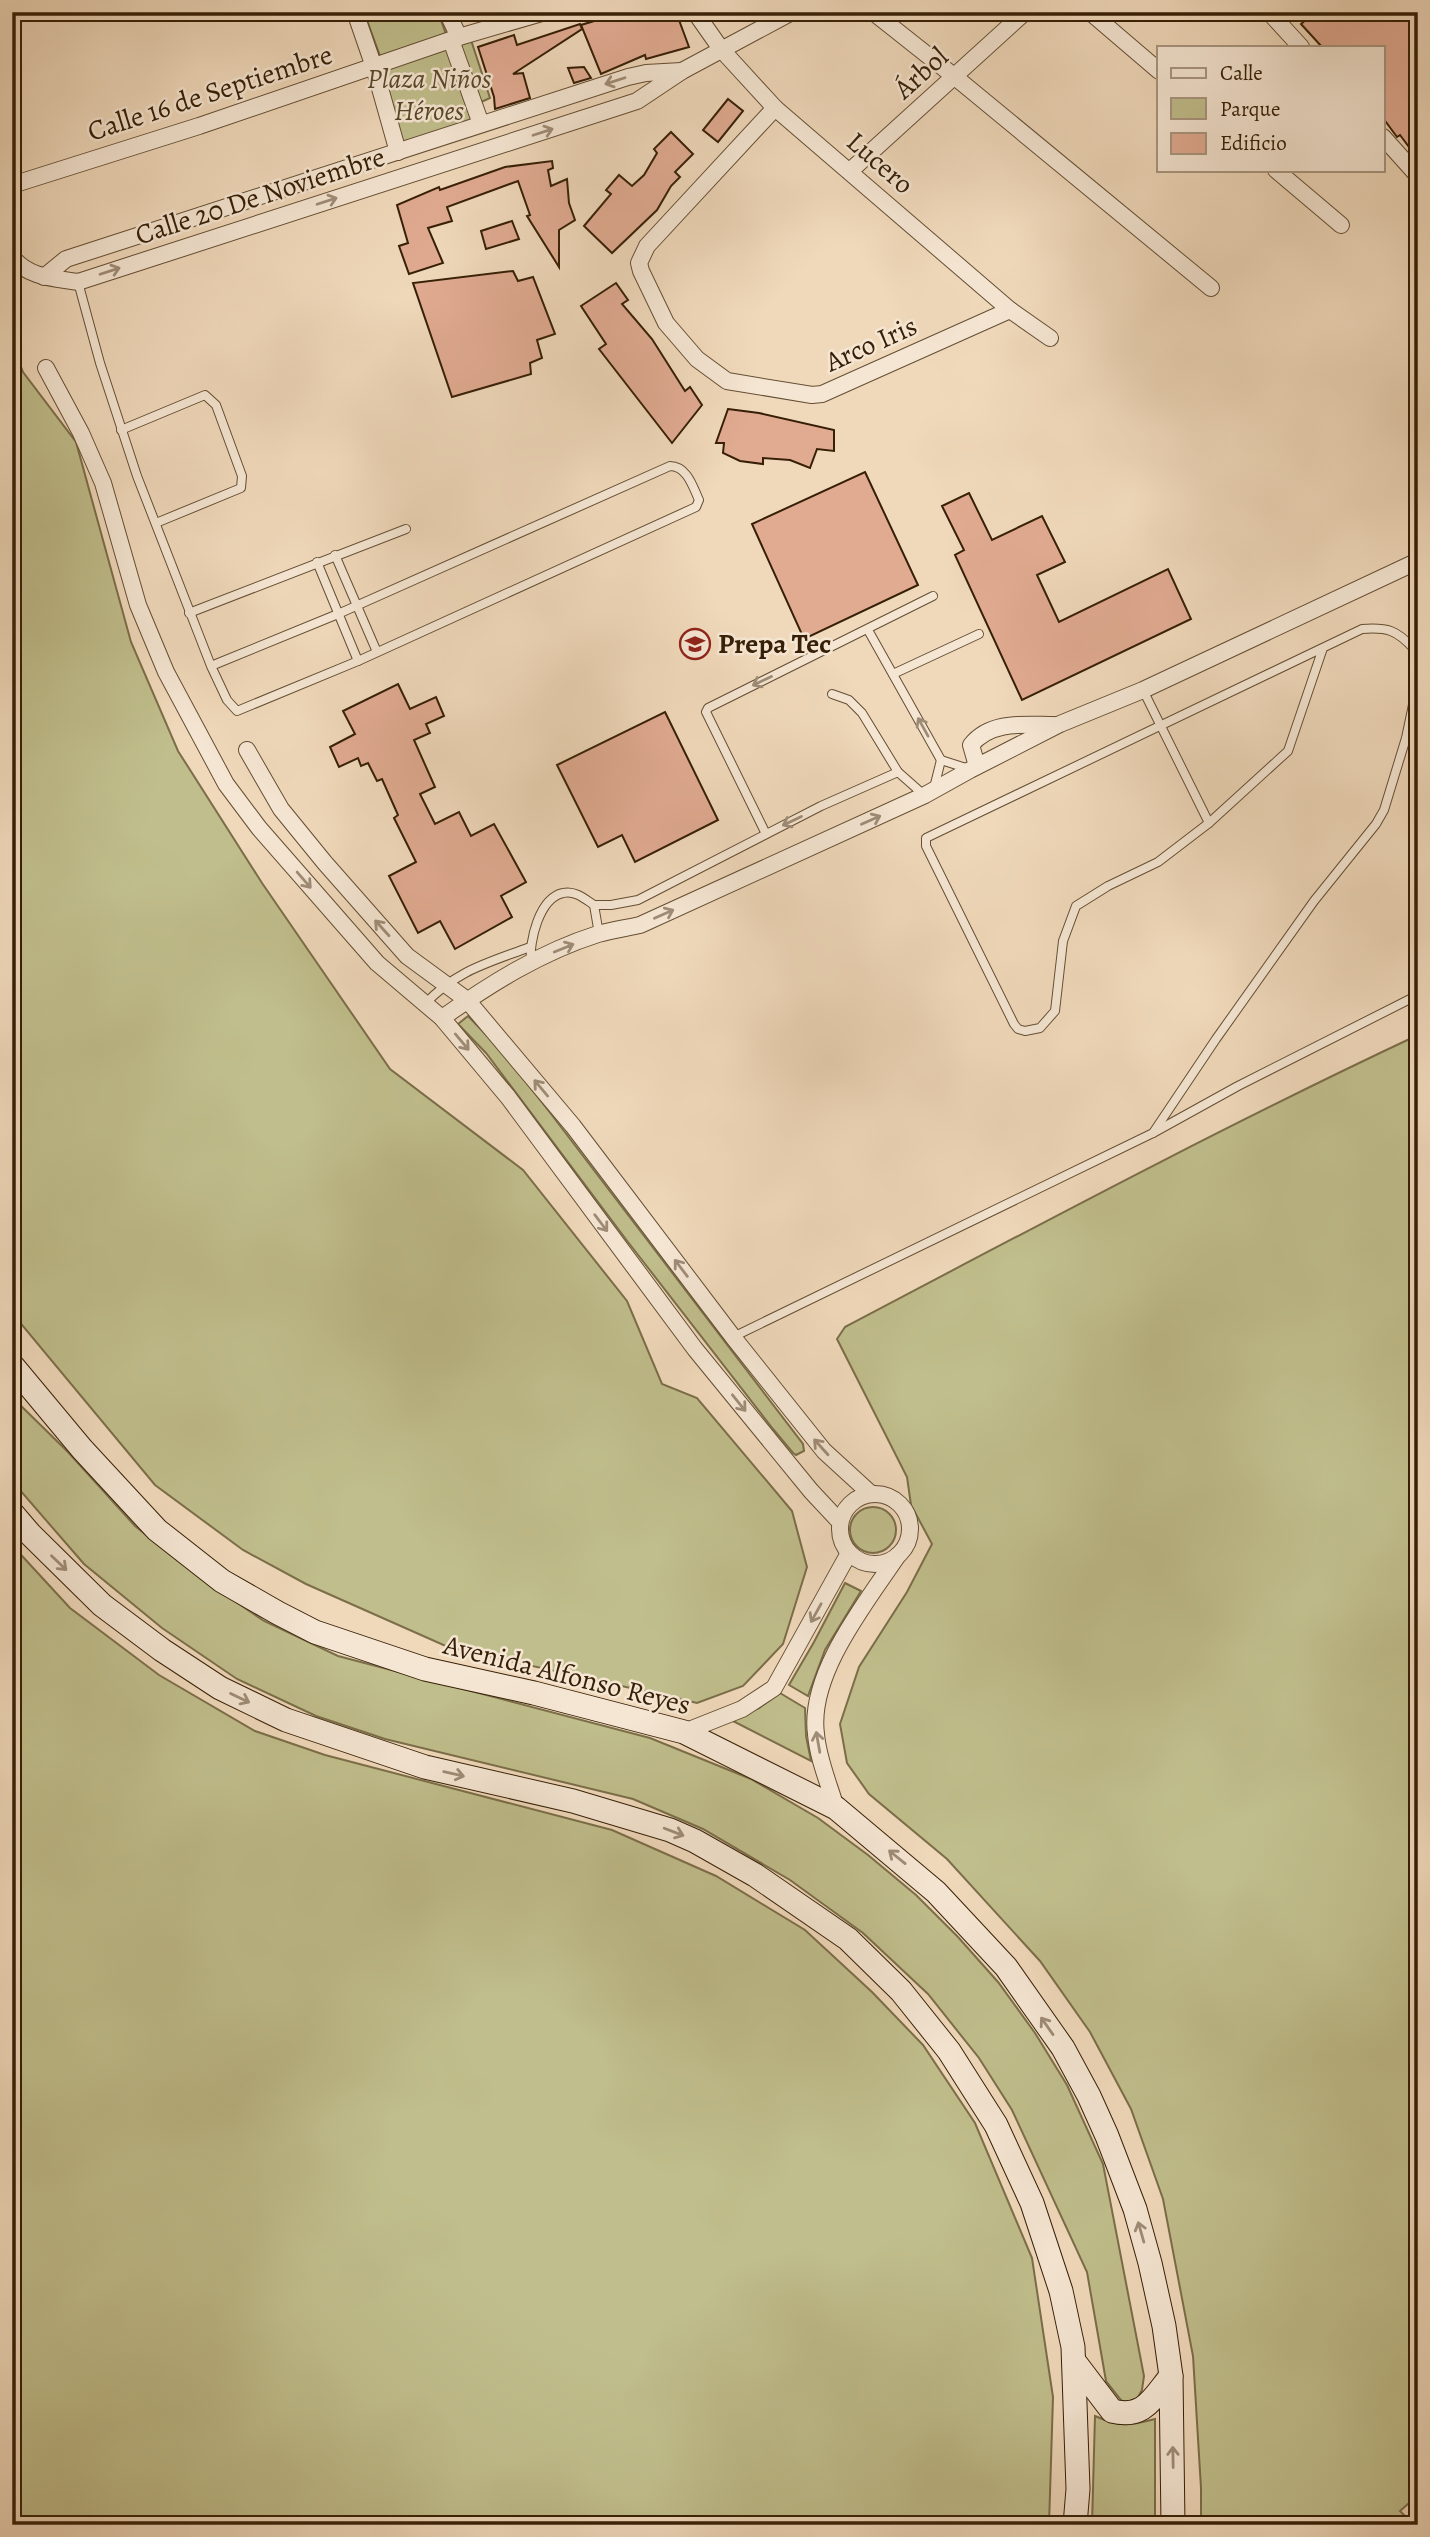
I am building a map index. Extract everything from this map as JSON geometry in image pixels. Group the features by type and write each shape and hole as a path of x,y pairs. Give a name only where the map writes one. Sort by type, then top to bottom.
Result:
{"main road":[{"name":"Avenida Alfonso Reyes","path":"12,1365 82,1449 158,1530 222,1581 316,1632 425,1669 534,1693 684,1732 836,1808 902,1861 944,1901 1006,1967 1062,2048 1089,2096 1135,2208 1153,2276 1171,2376 1173,2525"},
{"path":"12,1513 102,1605 162,1650 220,1688 286,1720 425,1767 573,1801 670,1830 695,1840 755,1875 848,1939 901,1991 941,2041 996,2125 1032,2203 1057,2279 1074,2361 1078,2489 1075,2525"},
{"path":"1074,2361 1112,2412 1127,2415 1138,2412 1171,2376"}],"street":[{"path":"355,12 374,66 398,152"},
{"path":"447,12 481,124"},
{"name":"Calle 16 de Septiembre","path":"12,185 200,126 455,39 545,12"},
{"name":"Lucero","path":"695,12 721,49 775,108 1010,310 1050,338"},
{"path":"682,71 792,12"},
{"path":"873,12 1211,288"},
{"name":"Árbol","path":"850,171 1025,12"},
{"path":"1090,12 1157,69"},
{"path":"1269,12 1300,46"},
{"name":"Calle 20 De Noviembre","path":"44,277 66,259 481,124 628,77 682,71"},
{"name":"Calle 20 De Noviembre","path":"44,277 78,282 637,101 682,71"},
{"name":"Arco Iris","path":"775,108 647,246 641,257 641,271 666,323 697,359 727,381 812,395 822,394 1010,310"},
{"path":"1384,139 1418,176"},
{"path":"1278,172 1341,225"},
{"path":"12,257 31,274 44,277"},
{"path":"46,368 81,433 103,483 138,605 166,672 226,784 259,828 377,963 442,1018 508,1097 695,1349 811,1491 839,1521 842,1543 849,1553 860,1561 874,1564 887,1562 898,1555"},
{"path":"442,1018 531,954 640,925 929,793 1060,724 1143,690 1418,561"},
{"path":"973,768 971,745 978,736 992,728 1060,724"},
{"path":"247,750 281,809 407,956 467,1000 573,1126 733,1337 824,1451 871,1494"},
{"path":"259,828 281,809"},
{"path":"836,1808 815,1733 817,1707 835,1650 906,1545 909,1533 909,1521 904,1509 895,1500 883,1495 859,1497 848,1506 839,1521"},
{"path":"684,1732 742,1709 774,1688 849,1553"}],"lane":[{"path":"78,282 121,430 189,613 211,666 227,700 237,710 358,661 696,507 699,500 684,471 670,466 338,614 211,666"},
{"path":"121,430 205,395 216,405 242,476 241,488 156,523"},
{"path":"189,613 406,529"},
{"path":"335,555 377,652"},
{"path":"317,562 358,661"},
{"path":"766,834 706,712 707,709 933,596"},
{"path":"1153,1133 1306,912 1380,817 1406,738 1414,700 1416,651 1401,635 1382,628 1362,629 926,838 926,846 1018,1029 1030,1031 1040,1028 1055,1011 1063,941 1076,906 1108,886 1158,862 1209,822 1288,751 1323,648"},
{"path":"868,630 941,760 973,768"},
{"path":"893,674 979,634"},
{"path":"1143,690 1209,822"},
{"path":"831,694 849,700 863,713 898,772 929,793 941,760"},
{"path":"425,1004 446,983 463,972 531,954 540,915 558,894 573,893 594,905 639,900 766,834 898,772"},
{"path":"594,905 599,934"},
{"path":"733,1337 1153,1133 1238,1086 1418,995"}],"green space":[{"path":"364,12 438,12 446,34 380,56"},
{"name":"Plaza Niños Héroes","path":"471,40 490,98 479,103 483,115 398,146 378,72"},
{"path":"12,344 23,372 76,442 131,642 178,751 262,883 390,1069 523,1170 627,1301 662,1384 697,1398 792,1511 807,1567 783,1644 743,1686 697,1703 448,1647 306,1584 243,1550 155,1485 12,1313"},
{"path":"468,1016 500,1049 548,1110 803,1444 804,1451 796,1455 793,1453 773,1429 486,1053 458,1024"},
{"path":"1418,1035 1418,2495 1400,2511 1408,2519 1418,2514 1418,2525 1201,2525 1193,2356 1163,2199 1131,2109 1090,2032 1040,1961 947,1859 869,1794 847,1763 840,1724 859,1667 907,1592 932,1544 911,1505 907,1477 837,1339 845,1327 1059,1215 1273,1105"},
{"path":"12,1397 68,1452 135,1526 198,1576 264,1621 338,1656 650,1738 751,1779 818,1818 916,1895 998,1982 1035,2033 1067,2085 1103,2164 1144,2376 1142,2390 1137,2399 1124,2402 1106,2381 1087,2272 1012,2110 979,2058 928,1994 863,1933 790,1880 703,1829 633,1799 385,1739 316,1716 237,1679 162,1628 84,1564 12,1481"},
{"path":"873,1507 890,1513 896,1530 890,1547 873,1553 856,1547 850,1530 856,1513"},
{"path":"12,1545 70,1608 159,1675 255,1731 325,1755 612,1830 716,1876 805,1930 872,1992 923,2045 975,2123 1032,2258 1053,2397 1049,2525 12,2525"},
{"path":"845,1583 861,1591 825,1650 808,1696 789,1685"},
{"path":"780,1693 805,1708 806,1736 811,1761 731,1720 759,1708"},
{"path":"1095,2416 1125,2424 1155,2419 1155,2525 1092,2525"}],"building":[{"path":"624,12 676,12 689,47 646,59 645,55 601,74 581,25"},
{"path":"1315,12 1418,12 1418,159 1384,119 1384,46 1321,46 1301,24"},
{"path":"580,24 582,29 513,74 523,73 530,98 495,109 494,97 478,47 514,35 517,45"},
{"path":"584,67 591,78 574,83 568,68"},
{"path":"728,99 743,111 718,142 703,130"},
{"path":"671,132 693,154 675,172 680,177 671,186 657,210 612,253 584,226 611,194 606,190 619,175 632,186 644,175 657,153 654,149"},
{"path":"552,161 553,168 548,170 551,186 567,179 569,203 575,220 559,230 559,267 527,216 530,215 518,181 447,207 452,221 428,228 443,263 409,274 399,246 408,243 397,205 439,187 440,190 505,167"},
{"path":"512,221 519,239 486,249 481,231"},
{"path":"513,271 518,281 533,277 555,334 537,340 542,358 530,363 531,374 452,397 413,283"},
{"path":"616,283 628,300 622,304 652,339 685,391 690,387 702,405 672,443 599,349 606,344 581,306"},
{"path":"728,409 759,413 834,430 834,451 817,449 810,468 790,460 763,458 763,464 740,461 723,453 724,443 716,443"},
{"path":"865,472 918,585 804,639 752,524"},
{"path":"969,493 992,540 1042,516 1065,562 1037,575 1059,622 1168,569 1191,619 1022,700 955,555 964,550 942,506"},
{"path":"398,684 410,709 436,697 444,716 426,724 430,733 414,740 435,787 420,794 435,824 459,812 471,836 494,824 526,882 501,896 512,917 455,949 440,921 418,933 389,876 416,862 394,818 398,815 382,779 377,781 368,763 361,766 358,758 339,767 330,747 355,734 343,711"},
{"path":"665,712 718,820 635,862 622,835 598,847 557,765"}],"place":[{"name":"Prepa Tec","path":"695,644"}]}
